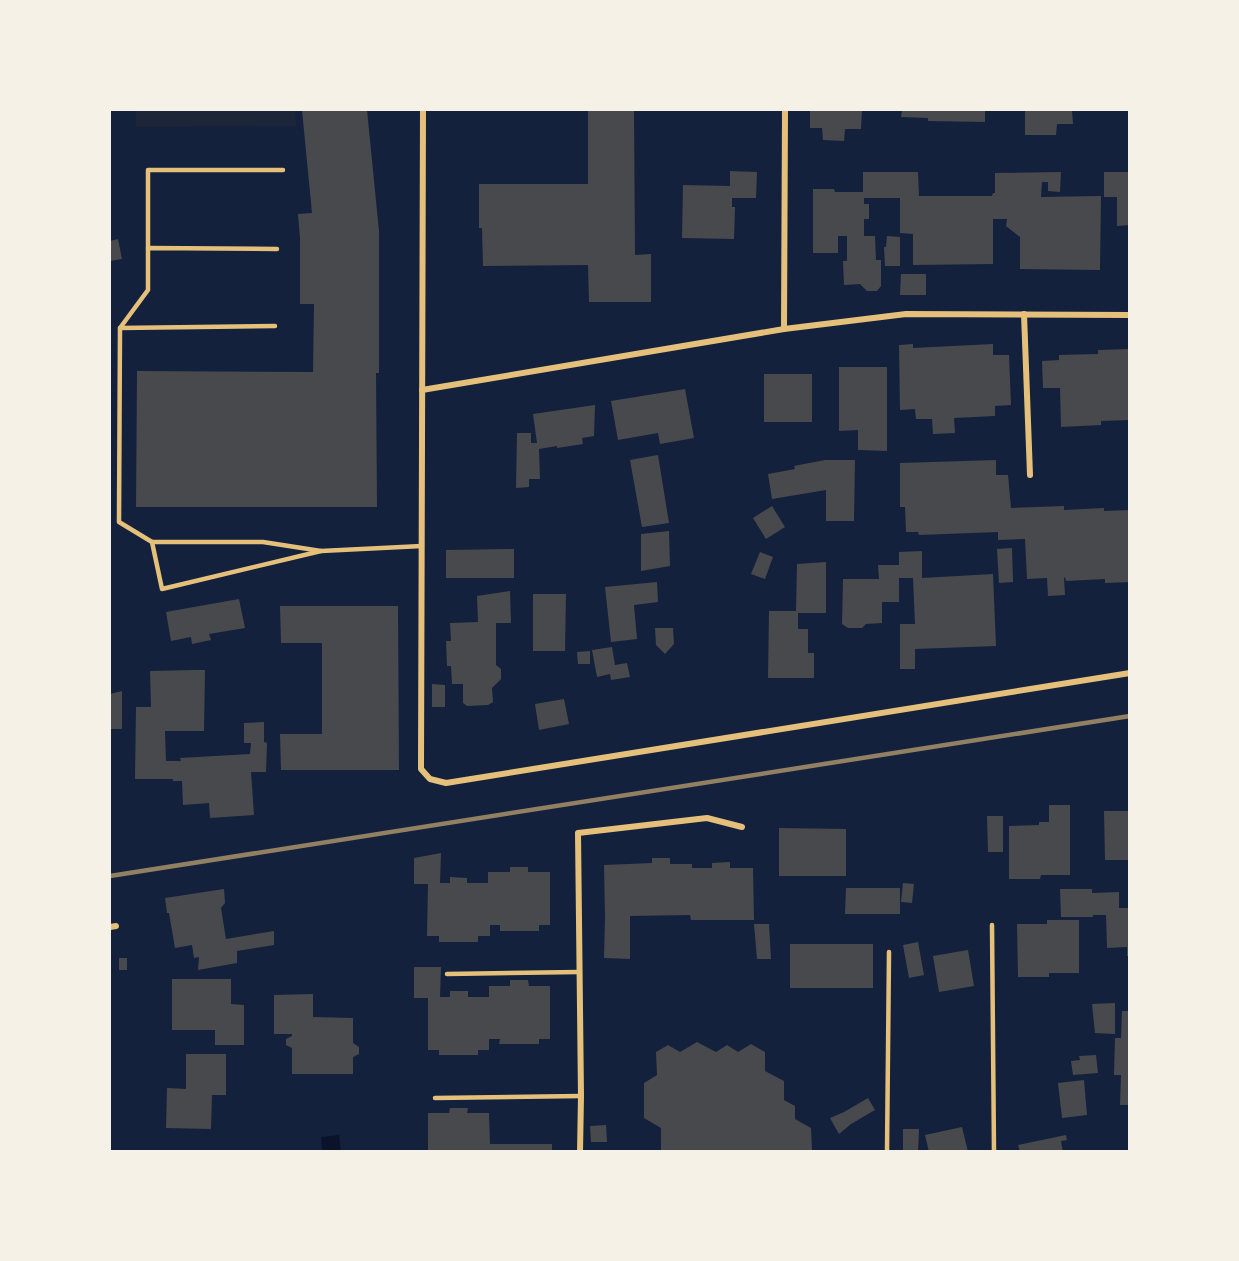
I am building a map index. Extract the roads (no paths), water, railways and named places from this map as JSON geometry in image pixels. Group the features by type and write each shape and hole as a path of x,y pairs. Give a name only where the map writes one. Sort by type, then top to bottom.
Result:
{"street":[{"path":"423,110 421,769 430,779 446,783 1130,673"},
{"path":"784,329 785,110"},
{"path":"422,390 784,329 906,314 1130,315"},
{"path":"1024,314 1030,475"},
{"path":"580,1152 578,833 707,818 742,827"}],"lane":[{"path":"283,170 148,170 148,290 120,328 119,522 152,542 263,542 321,551"},
{"path":"148,248 277,249"},
{"path":"120,328 275,326"},
{"path":"152,542 162,589 321,551 422,546"},
{"path":"992,925 994,1152"},
{"path":"887,1152 889,952"},
{"path":"447,974 579,972"},
{"path":"435,1098 581,1096"}],"railway":[{"path":"110,876 1130,716"}]}
